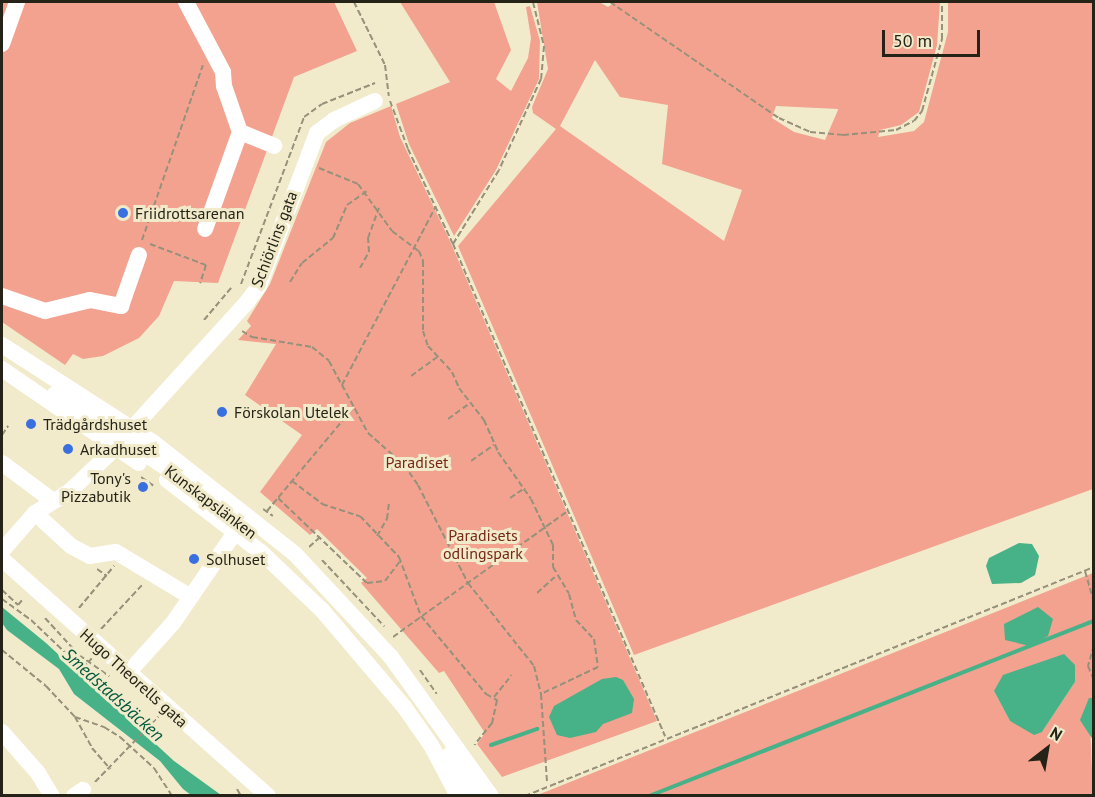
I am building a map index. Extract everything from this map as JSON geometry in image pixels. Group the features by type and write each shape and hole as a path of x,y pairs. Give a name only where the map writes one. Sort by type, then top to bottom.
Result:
{"street":[{"path":"2,44 17,2"},
{"path":"186,2 210,45 240,132 205,229"},
{"name":"Schiörlins gata","path":"2,551 35,513 70,491 124,438 242,298 259,286 317,133 334,120 375,101"},
{"path":"240,132 274,146"},
{"path":"2,296 45,311 90,300 120,306 139,255"},
{"path":"2,345 124,438 184,491 236,531 322,610 375,670 431,745 458,795"},
{"name":"Kunskapslänken","path":"2,358 124,438 229,512 321,595 414,702 475,795"},
{"path":"2,369 124,438 258,522 329,587 409,680 491,795"},
{"path":"2,463 53,501"},
{"path":"35,513 71,546 90,555 116,552 141,570 153,573 191,597"},
{"path":"121,676 191,597 236,531"},
{"name":"Hugo Theorells gata","path":"2,560 69,620 121,676 268,795"},
{"path":"2,732 38,773 52,795"}],"path":[{"path":"354,2 385,65 388,96 402,136 453,244 665,736"},
{"path":"453,244 499,170 541,79 544,46 533,2"},
{"path":"610,2 779,118 810,132 843,135 896,130 914,121 922,111 942,39 942,2"},
{"path":"200,283 206,265 143,241 141,236 210,45"},
{"path":"242,298 304,117 322,104 375,83"},
{"path":"311,165 348,178 366,191 392,231 415,248 423,261 423,331 437,357 453,372 470,403 484,420 494,445 525,488 553,545 556,576 569,594 576,620 589,632 596,647 598,667 541,694"},
{"path":"290,282 302,263 333,238 347,204 366,191"},
{"path":"342,385 436,206"},
{"path":"360,268 369,252 368,238 379,208"},
{"path":"204,320 231,288"},
{"path":"236,328 252,336 312,347 329,361 368,433 404,465 418,485 468,583 526,652 541,694 547,785"},
{"path":"411,376 437,357"},
{"path":"447,419 470,403"},
{"path":"267,511 353,408"},
{"path":"2,435 8,426"},
{"path":"471,461 494,445"},
{"path":"292,482 322,504 357,513 401,560 422,616 486,694 494,696"},
{"path":"510,498 525,488"},
{"path":"278,498 367,583 385,581 401,560"},
{"path":"377,536 387,519 389,503"},
{"path":"393,637 568,511"},
{"path":"309,547 320,537"},
{"path":"69,620 113,569 116,552"},
{"path":"525,795 665,736 1094,567"},
{"path":"1085,571 1094,602"},
{"path":"83,668 88,663 94,647 153,573"},
{"path":"537,593 556,576"},
{"path":"2,590 18,605 28,593"},
{"path":"2,599 26,616 73,660"},
{"path":"47,610 47,621 88,663 121,676"},
{"path":"1094,645 1088,666 1094,680"},
{"path":"2,650 46,686 75,717 92,748 111,770"},
{"path":"494,696 512,675"},
{"path":"473,746 498,711 494,696"},
{"path":"78,793 111,770 159,716"},
{"path":"75,717 104,727 120,737 154,768 172,795"},
{"path":"235,787 241,795"}],"green space":[{"name":"Friidrottsarenan","path":"2,2 334,2 357,51 294,77 218,283 174,281 159,316 139,338 103,356 83,359 73,354 65,365 2,322"},
{"path":"400,2 494,2 511,50 496,79 511,91 528,58 531,38 526,7 530,6 540,41 539,79 496,170 454,236 409,144 396,104 450,82"},
{"path":"537,2 599,2 608,7 615,2 940,2 937,45 919,112 901,125 880,130 878,137 914,131 924,122 948,32 948,2 1093,2 1093,489 634,655 458,246 556,129 533,113 532,107 548,69","holes":["595,60 620,97 668,105 662,164 742,190 724,241 560,126","776,106 838,109 838,110 825,140 794,132 772,118"]},
{"name":"Paradiset","path":"391,106 400,137 450,241 657,721 502,777 477,744 485,733 444,671 439,673 361,583 367,578 317,529 310,535 260,492 302,435 245,395 276,344 238,340 251,326 247,321 270,284 326,142 350,123"},
{"path":"1093,573 1093,698 1089,699 1093,795 535,796","holes":["1075,682 1042,732 1010,721 994,691"]}],"shaded area":[{"path":"1019,543 1032,544 1039,556 1035,575 1021,583 992,584 986,566 989,558"},
{"path":"2,607 46,643 174,761 221,795 191,795 183,789 160,761 74,694 59,669 7,630 2,623"},
{"path":"1038,607 1053,619 1048,636 1030,646 1005,640 1004,624"},
{"path":"1064,654 1075,665 1075,682 1042,732 1034,735 1010,721 994,691 1003,675"},
{"path":"616,677 623,680 634,699 632,713 603,724 596,732 570,738 557,735 549,717 554,706 602,679"},
{"path":"1089,698 1093,698 1093,740 1080,720"}],"waterway":[{"path":"649,796 1094,621"},
{"path":"491,745 537,729"}],"place":[{"name":"Friidrottsarenan","path":"123,213"},
{"name":"Förskolan Utelek","path":"222,412"},
{"name":"Trädgårdshuset","path":"31,424"},
{"name":"Arkadhuset","path":"68,449"},
{"name":"Tony's Pizzabutik","path":"143,487"},
{"name":"Solhuset","path":"194,559"}],"park label":[{"name":"Paradisets odlingspark","path":"483,544"}],"water label":[{"name":"Smedstadsbäcken","path":"113,695"}]}
